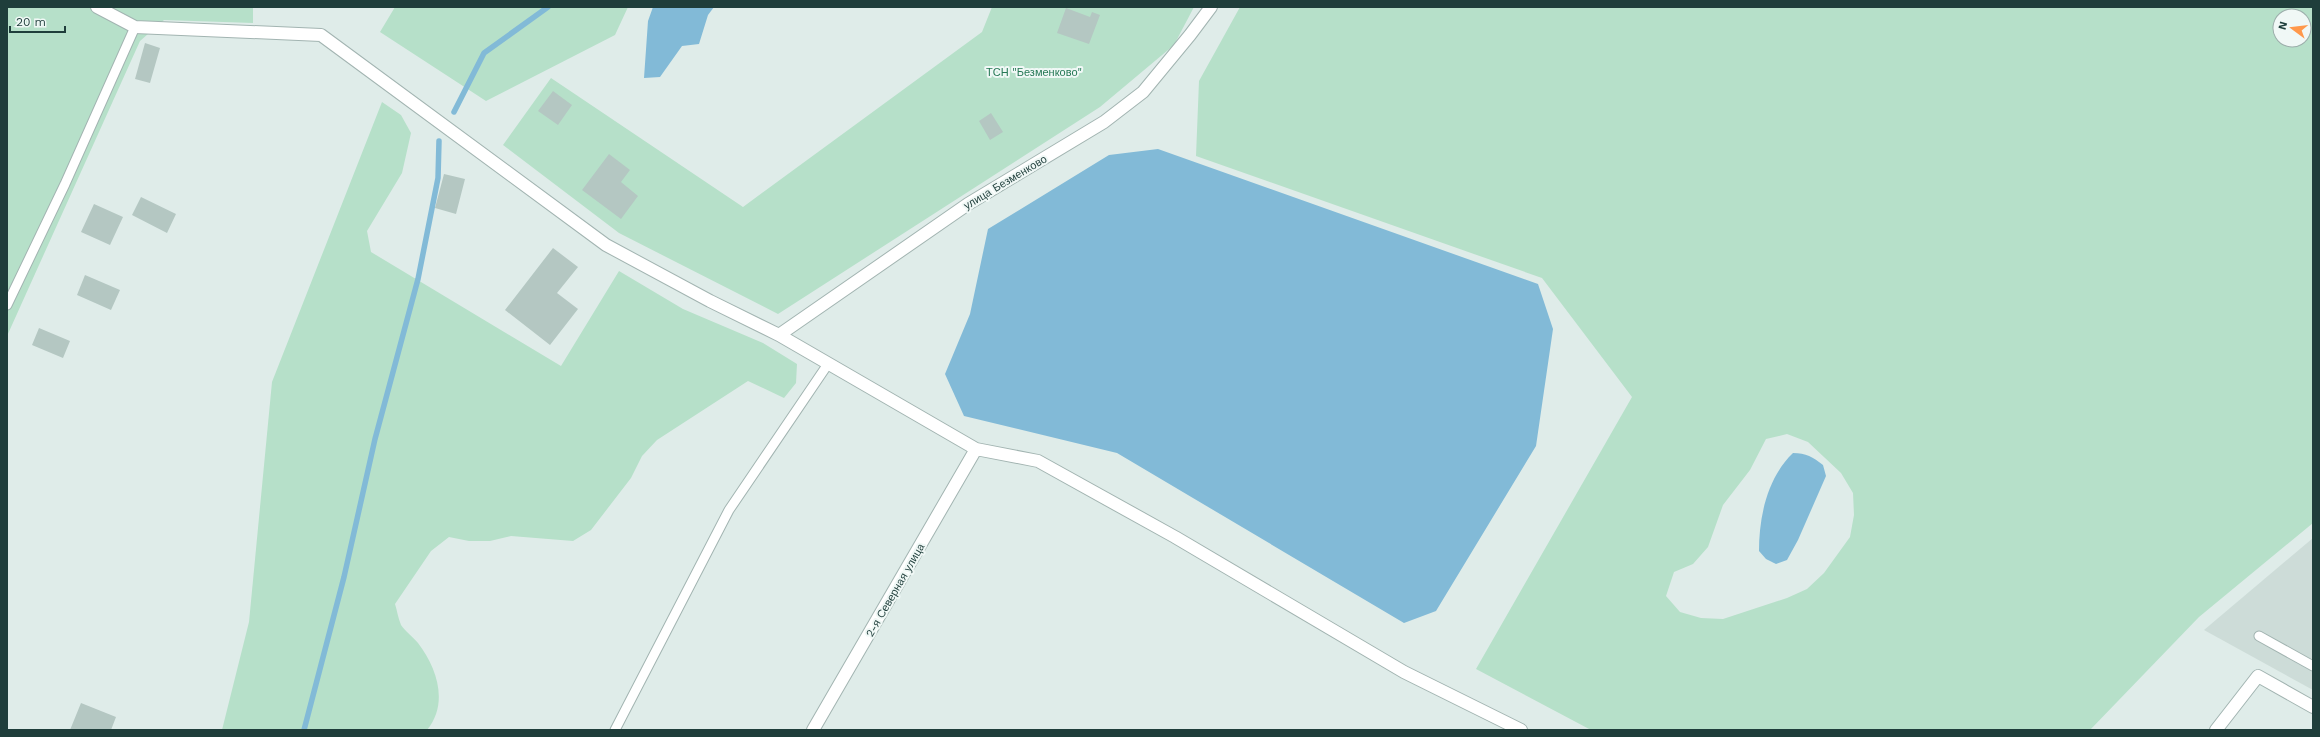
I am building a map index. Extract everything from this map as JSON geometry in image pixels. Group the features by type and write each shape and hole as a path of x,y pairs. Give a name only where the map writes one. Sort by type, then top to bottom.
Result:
{"street":[{"path":"97,7 135,27 321,35 606,245 710,301 779,335 976,449 1038,462 1175,537 1404,672 1521,730"},
{"name":"улица Безменково","path":"779,335 968,204 1104,122 1143,92 1211,7"},
{"name":"2-я Северная улица","path":"813,730 976,449"},
{"path":"2216,730 2258,676 2313,707"}],"lane":[{"path":"7,305 65,184 135,27"},
{"path":"616,730 730,510 828,364"},
{"path":"2259,636 2313,666"}],"shaded area":[{"path":"2313,538 2313,690 2204,630"}],"green space":[{"path":"7,7 253,7 253,23 164,20 140,41 7,336"},
{"path":"395,7 628,7 615,35 486,101 380,32"},
{"name":"ТСН \"Безменково\"","path":"992,7 1194,7 1174,45 1100,107 778,314 619,233 503,145 551,78 743,207 982,32"},
{"path":"1240,7 2313,7 2313,523 2199,617 2090,730 1591,730 1476,669 1632,397 1542,278 1196,156 1199,81","holes":["1787,434 1808,442 1841,473 1853,493 1854,515 1850,537 1824,573 1807,589 1787,598 1723,619 1701,618 1680,612 1666,596 1674,572 1693,564 1708,547 1723,505 1750,470 1766,439"]},
{"path":"382,102 401,115 411,133 402,173 367,231 371,252 561,366 619,271 683,309 763,343 797,364 796,383 784,398 748,381 657,440 642,456 631,478 591,530 573,541 511,536 490,541 469,541 449,537 431,551 395,604 401,625 425,653 435,674 439,697 438,709 434,720 427,730 222,730 249,622 272,382"}],"water":[{"path":"653,7 714,7 708,15 699,44 682,46 660,77 644,78 648,21"},
{"path":"1158,149 1538,284 1553,329 1536,446 1436,611 1404,623 1117,453 964,416 945,374 970,314 988,229 1109,155"},
{"path":"1793,453 1806,455 1816,460 1823,465 1826,476 1798,540 1787,560 1776,564 1766,559 1759,551 1759,538 1766,499 1771,486 1784,463"}],"building":[{"path":"1066,8 1090,17 1092,12 1100,15 1089,44 1057,33"},
{"path":"145,43 160,48 150,83 135,79"},
{"path":"553,91 572,105 558,125 538,111"},
{"path":"991,113 1003,132 990,140 979,121"},
{"path":"609,154 630,170 621,182 638,196 621,219 582,190"},
{"path":"444,174 465,179 456,214 435,208"},
{"path":"141,197 176,214 167,233 132,215"},
{"path":"94,204 123,217 110,245 81,232"},
{"path":"553,248 578,267 557,293 578,309 550,345 505,310"},
{"path":"85,275 120,290 111,310 77,295"},
{"path":"39,328 70,341 63,358 32,345"},
{"path":"81,703 116,717 111,730 70,730"}],"waterway":[{"path":"454,112 484,53 548,7"},
{"path":"304,730 344,577 375,439 418,279 438,178 439,141"}]}
